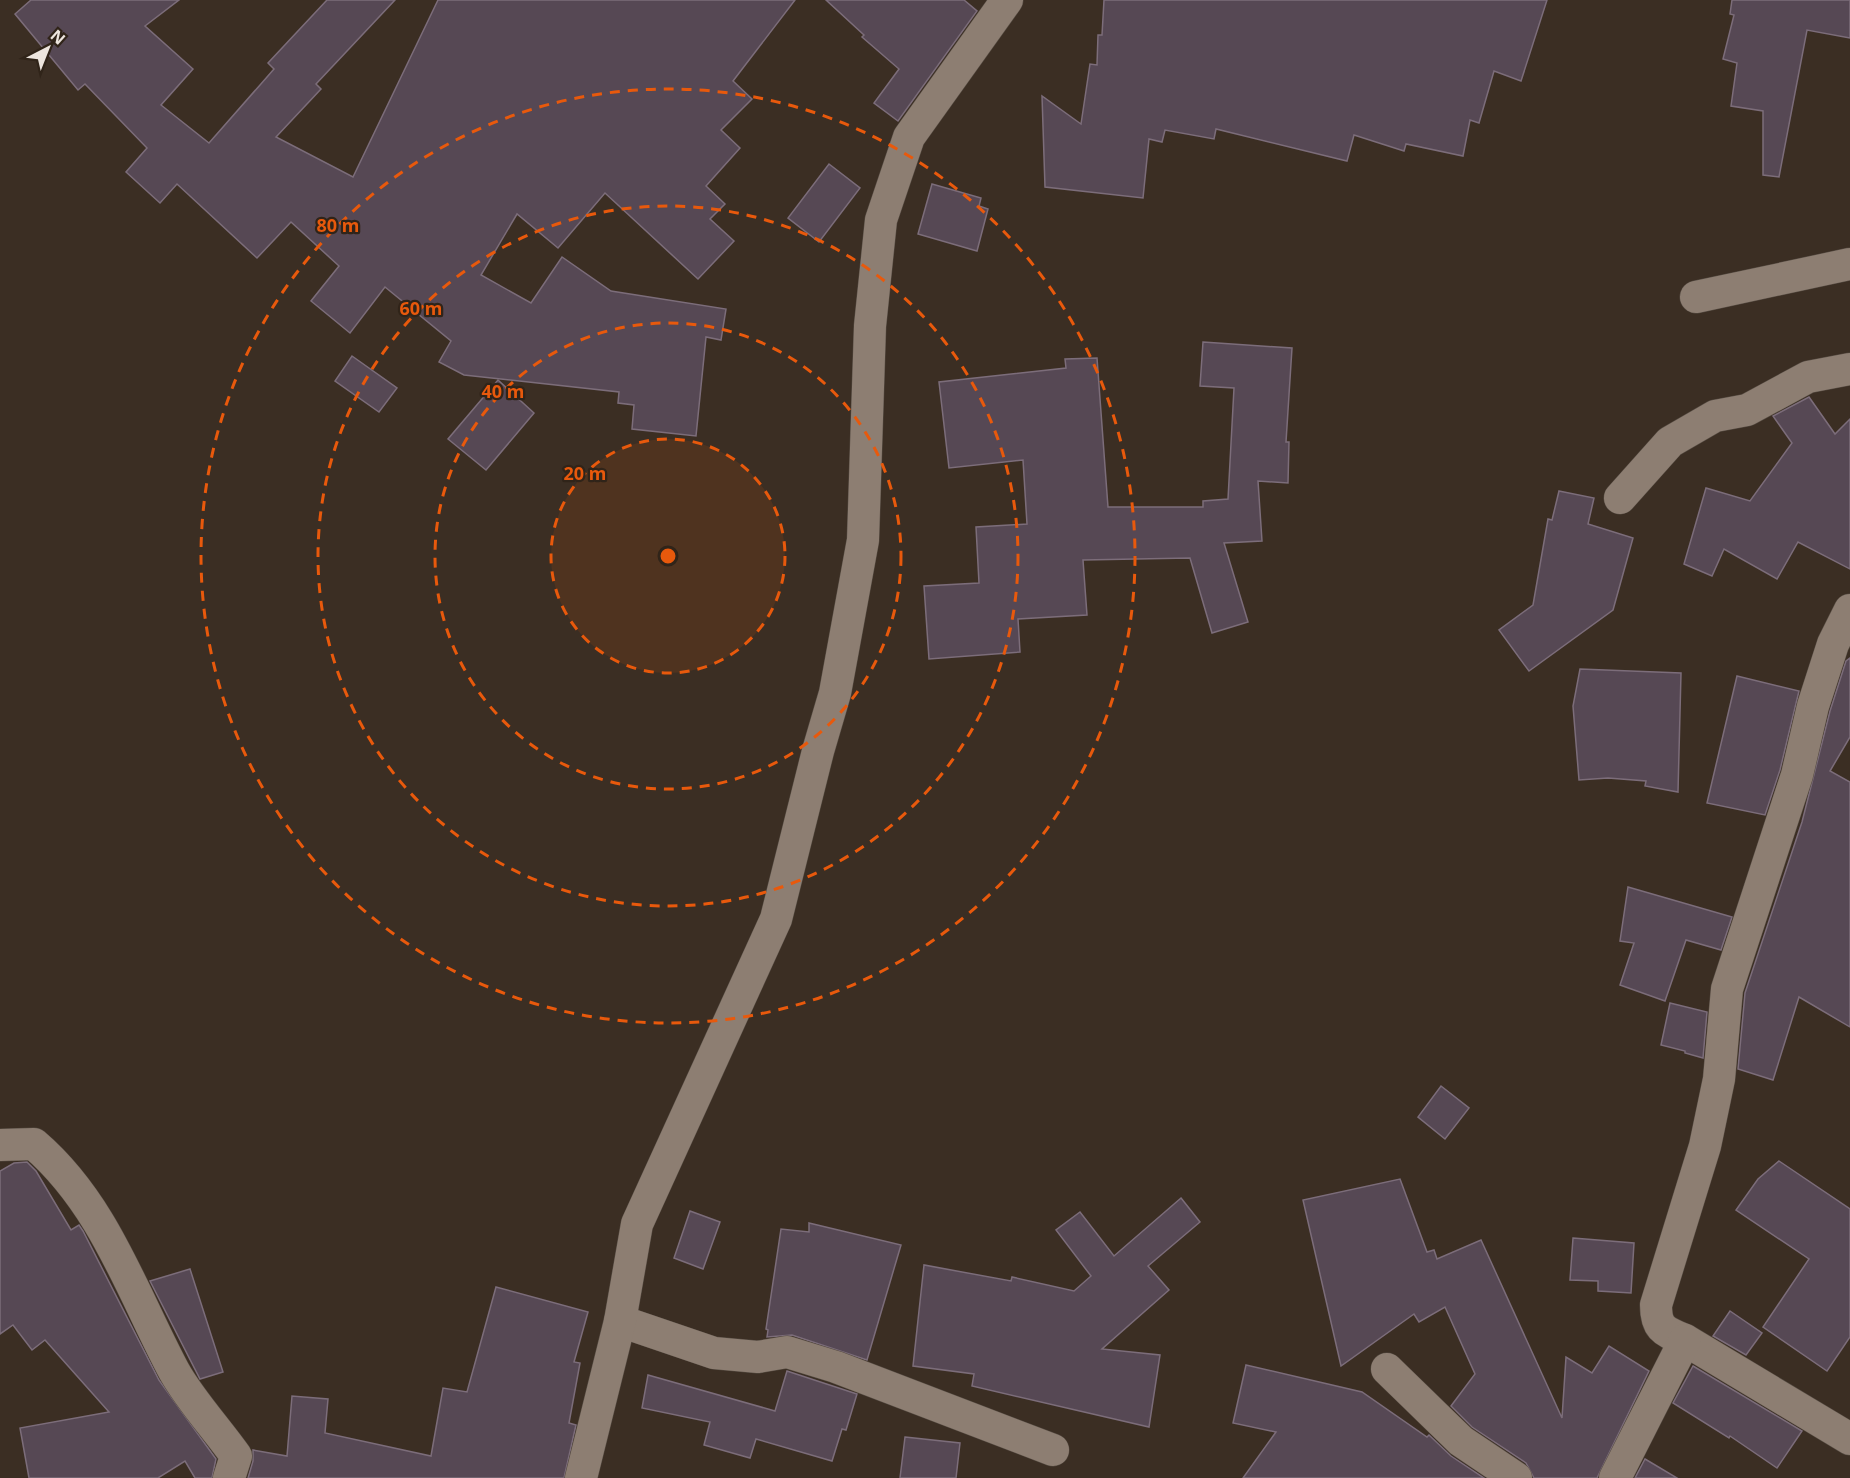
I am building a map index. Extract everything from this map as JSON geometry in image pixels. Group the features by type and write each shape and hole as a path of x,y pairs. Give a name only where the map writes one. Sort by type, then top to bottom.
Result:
{"street":[{"path":"581,1478 620,1321 637,1224 776,919 835,693 863,540 870,326 881,220 909,137 1006,0"},
{"path":"1696,297 1850,264"},
{"path":"1620,498 1670,442 1715,416 1747,410 1808,377 1850,369"},
{"path":"1850,610 1833,644 1813,706 1797,775 1727,989 1719,1079 1705,1146 1656,1305 1656,1321 1666,1332 1685,1340 1850,1439"},
{"path":"0,1145 34,1144 74,1184 107,1233 176,1375 236,1456 229,1478"},
{"path":"620,1321 714,1353 758,1357 787,1353 836,1367 1053,1450"},
{"path":"1616,1478 1685,1340"},
{"path":"1387,1369 1461,1441 1516,1478"}],"building":[{"path":"31,0 179,0 145,26 193,69 161,105 209,143 274,69 268,63 327,0 395,0 316,84 321,89 276,137 353,177 438,0 795,0 733,81 752,99 721,130 740,148 706,186 725,204 710,219 734,241 698,279 605,193 558,248 517,214 481,275 531,303 562,257 611,291 726,309 721,340 706,337 696,436 632,429 634,405 618,403 619,392 464,375 439,362 451,341 385,287 350,333 311,301 339,266 291,222 257,258 177,184 160,203 126,172 147,148 85,84 78,90 15,14"},
{"path":"826,0 964,0 977,11 898,121 874,103 899,69 862,37 864,35"},
{"path":"1104,0 1547,0 1521,81 1494,71 1479,123 1470,120 1463,156 1406,144 1404,151 1354,135 1347,161 1216,129 1214,139 1165,130 1162,142 1149,139 1143,198 1045,187 1042,96 1081,124 1090,64 1097,65 1098,35 1102,35"},
{"path":"1732,0 1850,0 1850,38 1807,30 1779,177 1763,175 1763,111 1731,106 1737,63 1723,59 1734,15 1730,14"},
{"path":"829,164 860,188 819,242 788,218"},
{"path":"932,184 981,198 979,206 988,209 977,251 918,234"},
{"path":"1203,342 1292,348 1286,442 1289,442 1288,483 1258,481 1262,541 1224,543 1248,622 1212,633 1190,558 1083,560 1087,615 1018,619 1020,652 929,659 924,586 979,583 976,527 1027,524 1023,460 949,468 939,382 1066,368 1065,359 1097,358 1108,507 1203,507 1203,501 1228,499 1234,388 1200,386"},
{"path":"352,356 397,388 379,412 335,381"},
{"path":"498,380 534,413 486,470 448,439"},
{"path":"1809,397 1835,434 1850,419 1850,569 1798,542 1777,579 1724,549 1712,576 1684,564 1706,488 1750,501 1792,443 1773,416"},
{"path":"1559,491 1594,498 1588,524 1633,538 1613,610 1529,671 1499,630 1533,605 1548,519 1552,520"},
{"path":"1850,658 1850,737 1830,771 1850,782 1850,1027 1799,997 1773,1080 1738,1069 1745,993 1802,822 1830,711 1846,661"},
{"path":"1580,669 1681,673 1678,792 1645,786 1646,781 1608,778 1579,780 1573,706"},
{"path":"1737,676 1799,691 1780,770 1765,815 1707,803"},
{"path":"1628,887 1732,917 1721,950 1686,940 1665,1001 1620,985 1634,943 1620,941"},
{"path":"1670,1003 1707,1012 1703,1058 1661,1045"},
{"path":"1441,1086 1469,1108 1445,1139 1418,1117"},
{"path":"1779,1161 1850,1209 1850,1337 1827,1371 1763,1327 1809,1259 1736,1210 1758,1179"},
{"path":"27,1162 36,1171 71,1230 79,1225 83,1231 159,1380 216,1459 212,1478 195,1478 185,1461 158,1478 29,1478 20,1428 109,1412 45,1340 32,1350 13,1325 0,1334 0,1171 14,1163"},
{"path":"1400,1179 1427,1252 1434,1250 1437,1259 1481,1240 1562,1418 1566,1357 1592,1373 1609,1346 1649,1371 1597,1478 1534,1478 1526,1463 1472,1427 1451,1406 1475,1374 1445,1307 1419,1322 1414,1314 1341,1366 1303,1200"},
{"path":"1181,1198 1200,1222 1148,1266 1169,1290 1102,1349 1160,1355 1149,1427 972,1386 974,1374 913,1366 924,1265 1011,1281 1012,1277 1074,1291 1091,1276 1056,1230 1080,1212 1114,1256"},
{"path":"690,1211 720,1222 703,1269 674,1258"},
{"path":"809,1223 901,1245 867,1360 792,1335 767,1337 768,1330 766,1329 781,1229 809,1232"},
{"path":"1573,1238 1634,1243 1631,1293 1598,1291 1598,1281 1570,1280"},
{"path":"190,1269 223,1372 200,1379 150,1281"},
{"path":"496,1287 588,1312 574,1362 580,1363 569,1423 576,1425 564,1478 248,1478 253,1461 253,1450 287,1456 292,1396 328,1399 325,1433 431,1456 443,1388 467,1392"},
{"path":"1730,1311 1762,1333 1746,1355 1713,1336"},
{"path":"1246,1365 1362,1392 1427,1437 1429,1435 1451,1456 1484,1478 1243,1478 1276,1432 1233,1423"},
{"path":"1693,1366 1802,1431 1777,1468 1730,1436 1729,1438 1673,1403"},
{"path":"787,1371 857,1394 846,1430 842,1429 832,1461 756,1439 750,1458 704,1445 710,1422 642,1408 648,1375 775,1411"},
{"path":"905,1437 960,1443 956,1478 900,1478"},
{"path":"1645,1459 1677,1478 1635,1478"}]}
